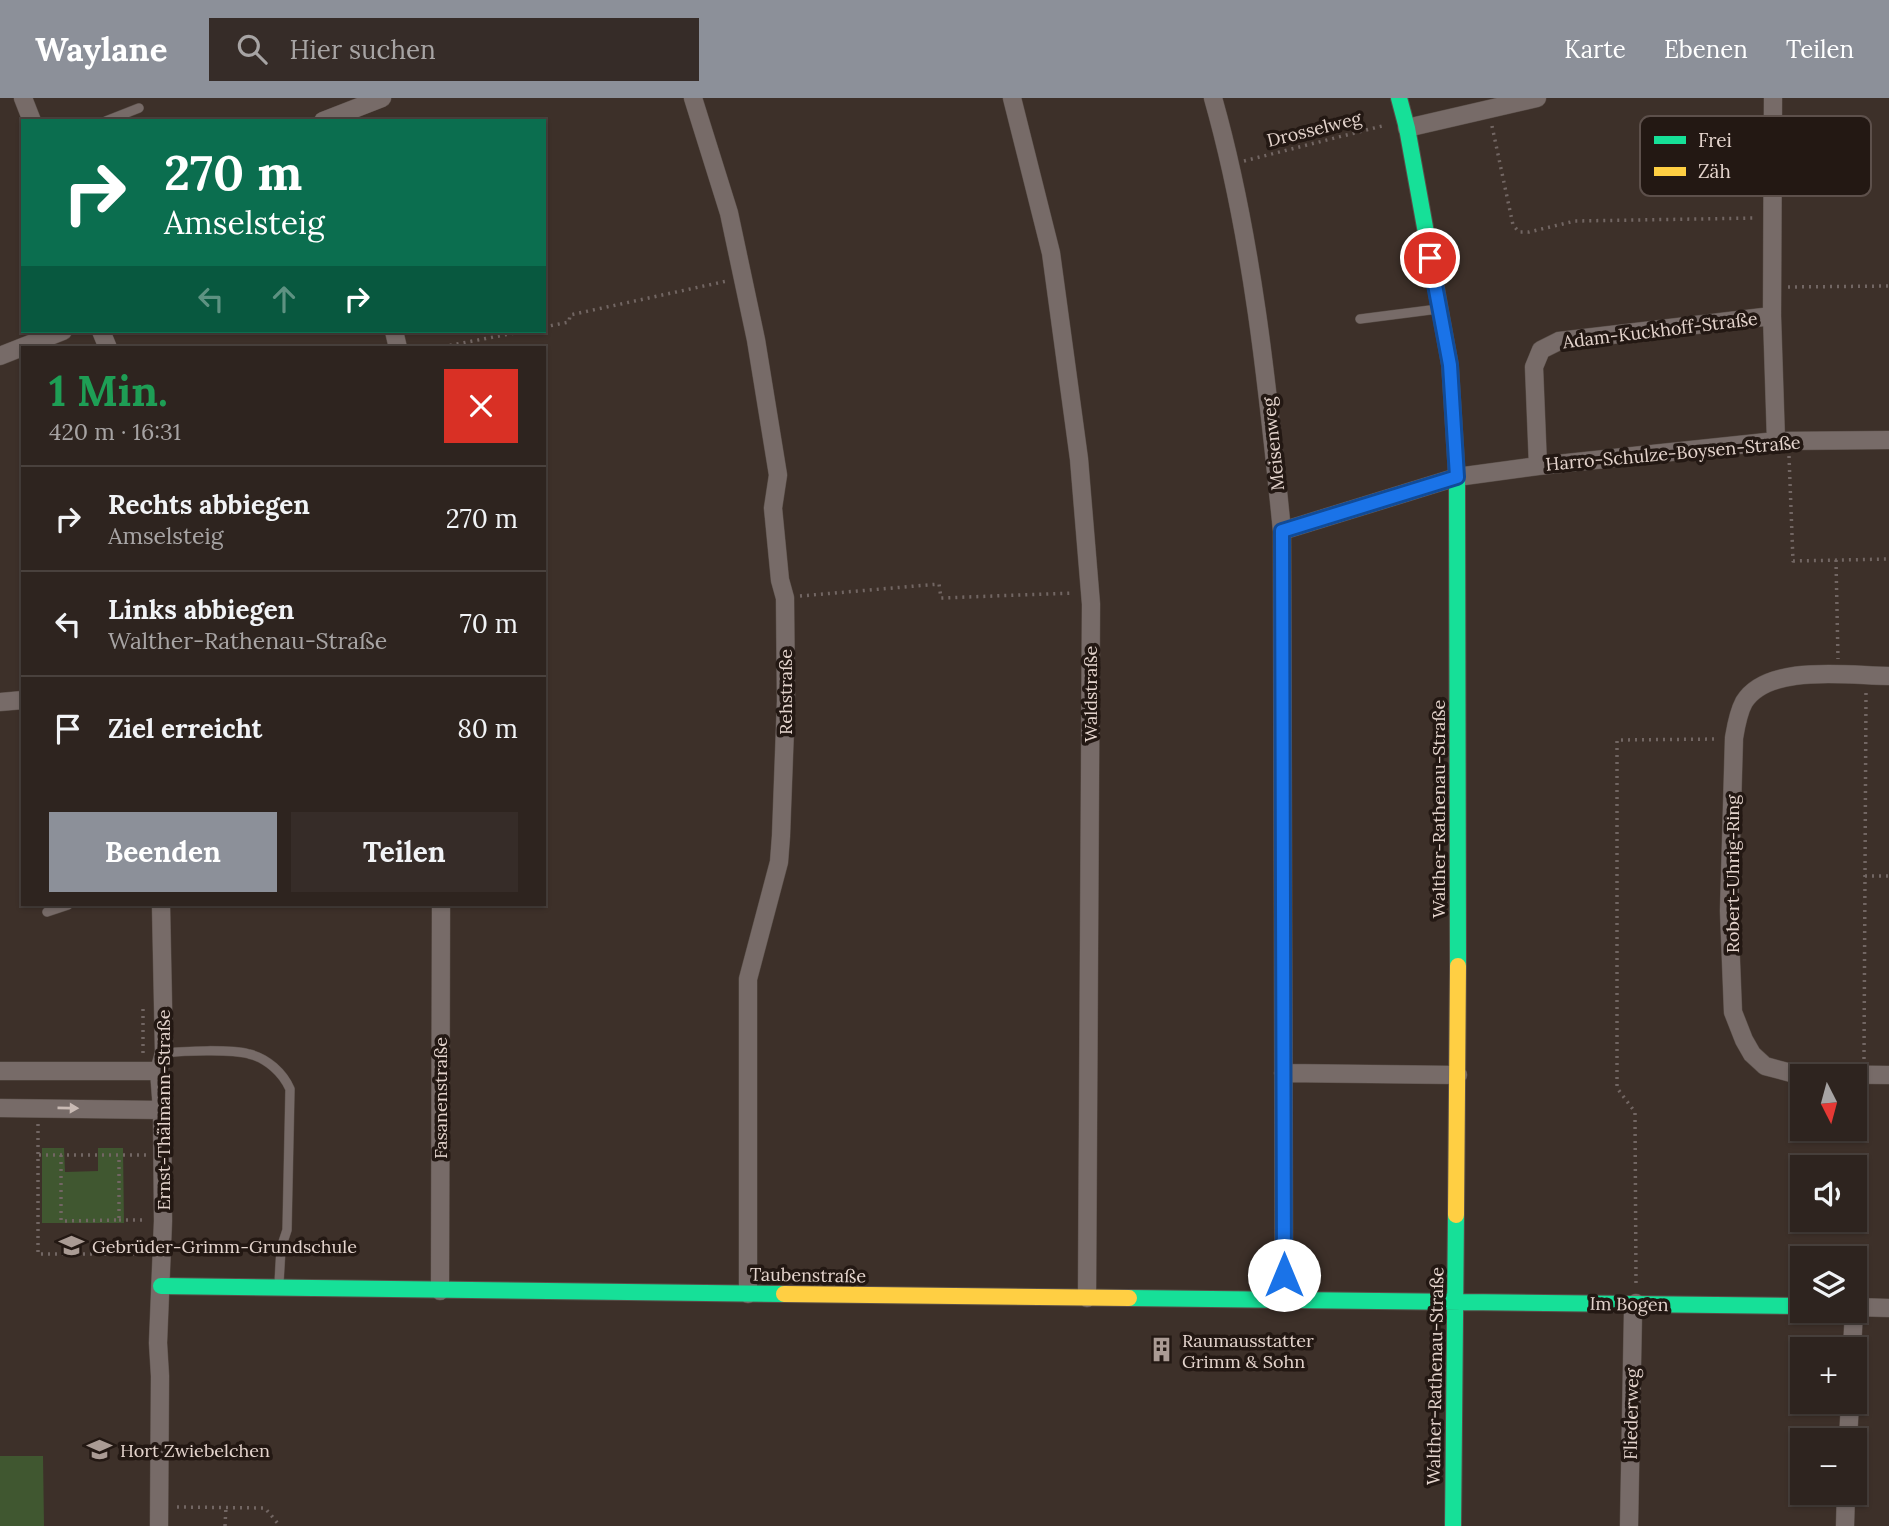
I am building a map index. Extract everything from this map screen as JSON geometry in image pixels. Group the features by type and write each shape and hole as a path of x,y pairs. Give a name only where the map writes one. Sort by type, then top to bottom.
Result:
{"street":[{"path":"23,98 31,119"},
{"path":"330,119 382,98"},
{"name":"Rehstraße","path":"693,98 729,213 743,277 778,475 773,508 779,580 785,598 786,701 779,862 748,979 748,1294"},
{"name":"Waldstraße","path":"1012,98 1051,253 1079,459 1090,592 1087,1298"},
{"name":"Meisenweg","path":"1213,98 1244,233 1271,419 1282,531 1284,1300"},
{"name":"Walther-Rathenau-Straße","path":"1399,98 1450,365 1457,477 1458,1075 1453,1526"},
{"path":"1406,124 1537,98"},
{"name":"Adam-Kuckhoff-Straße","path":"1773,98 1773,116"},
{"name":"Adam-Kuckhoff-Straße","path":"1773,196 1772,316 1783,441"},
{"name":"Adam-Kuckhoff-Straße","path":"1538,466 1534,367 1541,350 1559,341 1772,316"},
{"path":"24,346 58,333"},
{"path":"0,355 21,347"},
{"name":"Harro-Schulze-Boysen-Straße","path":"1282,531 1457,477 1783,441 1889,440"},
{"name":"Robert-Uhrig-Ring","path":"1790,1073 1765,1066 1752,1054 1734,1012 1729,911 1734,738 1738,715 1745,700 1773,679 1839,675 1889,676"},
{"path":"0,702 21,700"},
{"name":"Ernst-Thälmann-Straße","path":"159,1526 158,1343 163,1110 159,1071 164,1053 160,906"},
{"name":"Fasanenstraße","path":"440,906 440,1291"},
{"path":"0,1071 159,1071"},
{"path":"1283,1073 1458,1075"},
{"name":"Robert-Uhrig-Ring","path":"1867,1075 1889,1075"},
{"path":"0,1108 163,1110"},
{"name":"Taubenstraße","path":"161,1286 1455,1303"},
{"name":"Im Bogen","path":"1455,1303 1790,1307"},
{"name":"Fliederweg","path":"1629,1526 1633,1312 1636,1303"},
{"path":"1867,1309 1889,1308"},
{"path":"1845,1526 1846,1505"}],"lane":[{"path":"111,119 139,108"},
{"path":"1360,319 1440,309"},
{"path":"47,912 65,906"},
{"path":"164,1053 248,1054 279,1071 286,1080 290,1089 287,1230 281,1248 279,1288"}],"path":[{"path":"1489,109 1513,225 1519,232 1575,220 1773,218"},
{"name":"Drosselweg","path":"1230,165 1406,124"},
{"path":"546,327 569,322 570,314 743,277"},
{"path":"1772,288 1889,286"},
{"path":"446,346 515,333"},
{"path":"1783,441 1793,561 1889,559"},
{"path":"1836,560 1839,675"},
{"path":"785,598 939,584 941,598 1090,592"},
{"path":"1864,1064 1867,676"},
{"path":"1636,1303 1635,1112 1617,1088 1617,740 1734,738"},
{"path":"1865,876 1889,876"},
{"path":"38,1108 38,1254 162,1254"},
{"path":"38,1155 163,1155"},
{"path":"61,1155 61,1221 130,1220"},
{"path":"119,1155 119,1220"},
{"path":"225,1526 226,1506"},
{"path":"174,1507 265,1508 280,1526"}],"green space":[{"path":"42,1148 64,1148 65,1172 98,1171 98,1148 123,1148 124,1223 42,1223"},
{"path":"0,1456 43,1456 44,1526 0,1526"}],"traffic: fast":[{"path":"1399,98 1407,128 1450,365 1457,477 1458,966"},
{"path":"1453,1526 1456,1215"},
{"path":"161,1286 784,1294"},
{"path":"1129,1298 1790,1306"}],"traffic: slow":[{"path":"1456,1215 1458,966"},
{"path":"784,1294 1129,1298"}],"place":[{"name":"Gebrüder-Grimm-Grundschule","path":"72,1246"},
{"name":"Raumausstatter Grimm & Sohn","path":"1162,1350"},
{"name":"Hort Zwiebelchen","path":"100,1450"}],"route":[{"path":"1284,1275 1282,531 1457,477 1450,365 1430,258"}]}
